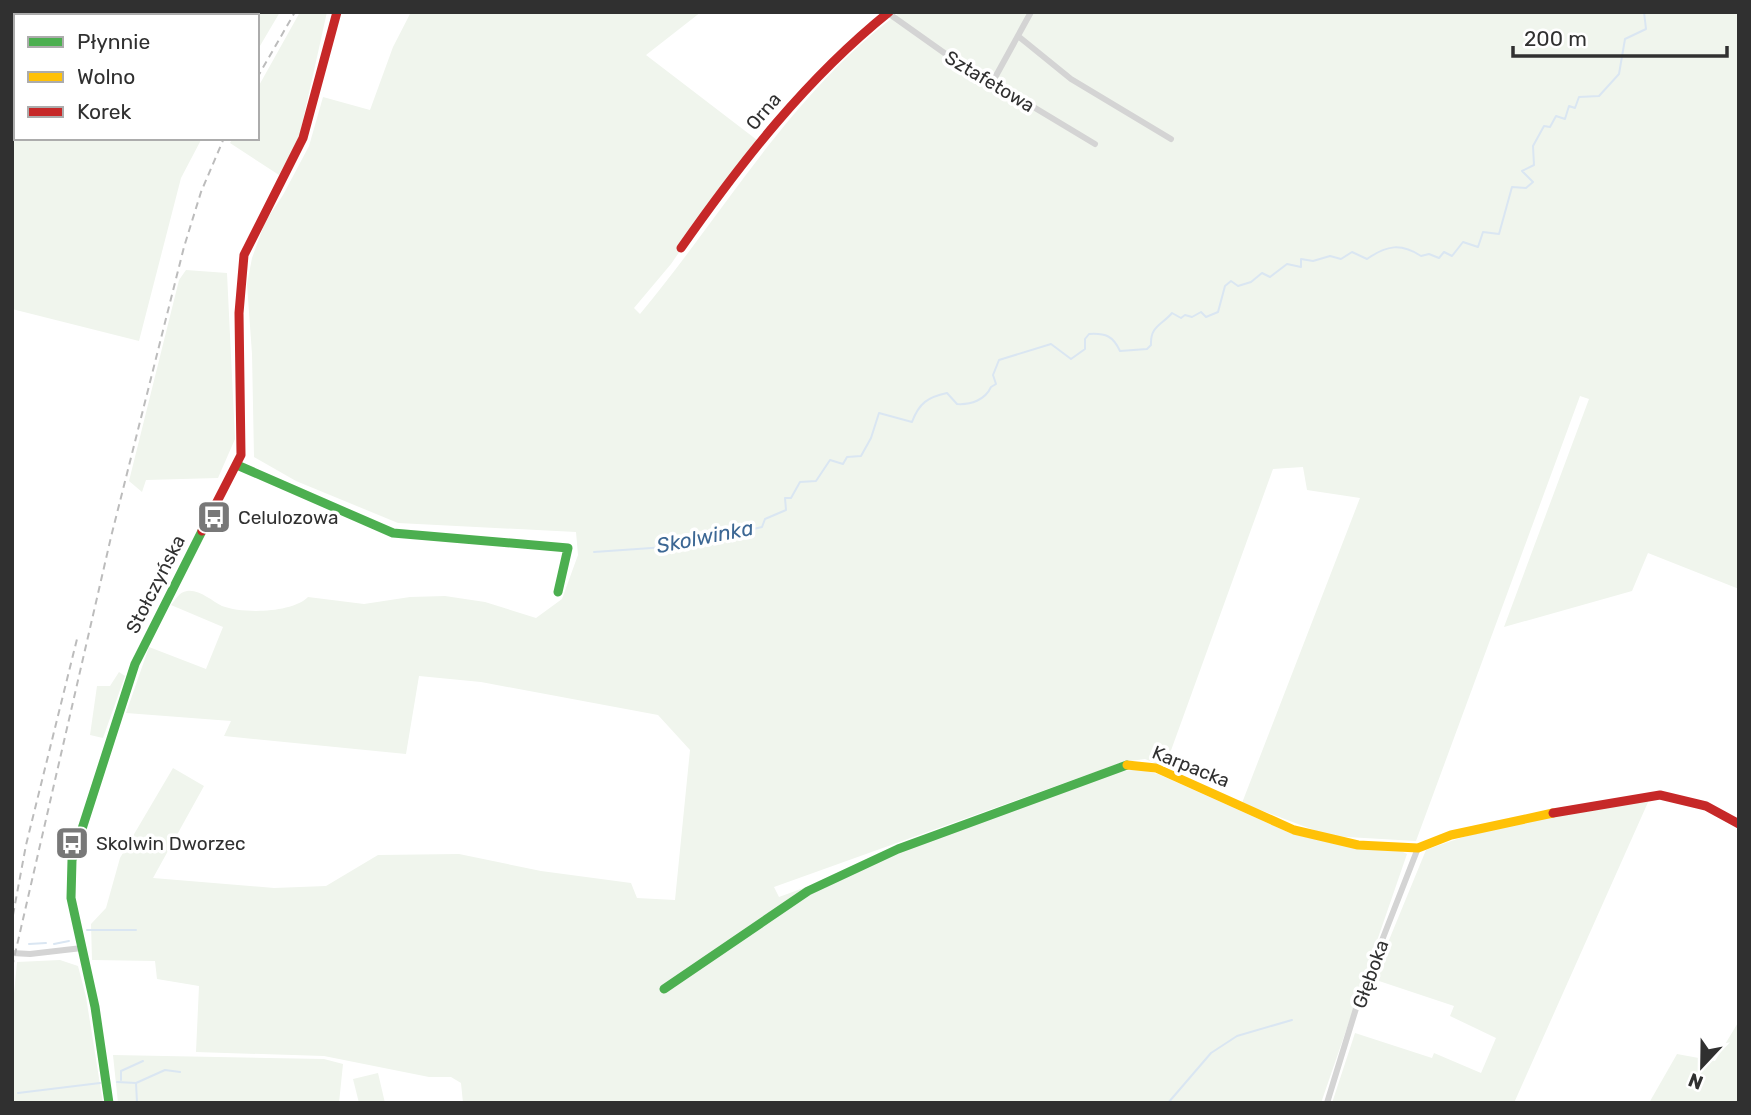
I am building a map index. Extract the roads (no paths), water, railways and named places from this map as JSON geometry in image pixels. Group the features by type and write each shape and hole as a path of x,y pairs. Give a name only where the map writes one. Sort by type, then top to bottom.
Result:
{"street":[{"name":"Stołczyńska","path":"109,1103 96,1014 71,898 71,869 121,701 143,645 236,465 243,445 239,313 244,255 266,206 303,138 337,12"},
{"path":"992,83 1031,12"},
{"name":"Sztafetowa","path":"888,13 992,83 1095,144"},
{"name":"Orna","path":"681,248 759,143 833,57 888,13"},
{"path":"1018,36 1071,79 1171,139"},
{"path":"236,465 393,533 568,548 558,592"},
{"name":"Karpacka","path":"664,989 808,891 898,849 1121,766 1138,764 1156,768 1284,826 1325,840 1358,845 1418,848 1451,835 1506,821 1660,794 1706,806 1739,824"},
{"name":"Głęboka","path":"1327,1103 1358,1002 1418,848"},
{"path":"12,953 30,954 82,948"}],"waterway":[{"name":"Skolwinka","path":"594,552 680,546 762,527 765,519 786,510 785,498 791,498 800,482 816,481 830,460 843,464 847,457 861,456 871,438 879,413 912,422 921,406 940,395 947,393 957,404 977,401 996,384 993,375 999,360 1051,344 1071,359 1085,349 1085,339 1089,334 1108,337 1120,351 1147,349 1151,345 1152,334 1172,313 1181,318 1185,315 1192,317 1201,312 1206,317 1218,312 1225,286 1231,281 1238,286 1251,282 1262,273 1270,277 1287,264 1301,267 1301,259 1313,261 1330,256 1341,259 1352,252 1367,259 1394,247 1407,249 1421,256 1429,254 1439,258 1444,252 1452,256 1463,242 1478,247 1483,232 1499,234 1512,187 1526,188 1533,182 1522,171 1534,165 1533,146 1544,126 1550,127 1556,116 1565,119 1569,106 1575,108 1579,97 1599,96 1619,74 1625,39 1646,29 1644,12"},
{"path":"87,930 136,930"},
{"path":"54,944 69,941"},
{"path":"29,944 46,943"},
{"path":"1168,1103 1211,1053 1237,1036 1292,1020"},
{"path":"121,1080 121,1071 143,1061"},
{"path":"136,1083 165,1070 180,1072"},
{"path":"117,1082 136,1083 137,1102"},
{"path":"18,1093 100,1083"}],"railway":[{"path":"259,75 295,12"},
{"path":"12,967 111,537 184,247 201,192 223,140"},
{"path":"13,915 26,845 77,639"}],"place":[{"name":"Celulozowa","path":"214,517"},
{"name":"Skolwin Dworzec","path":"72,843"}]}
